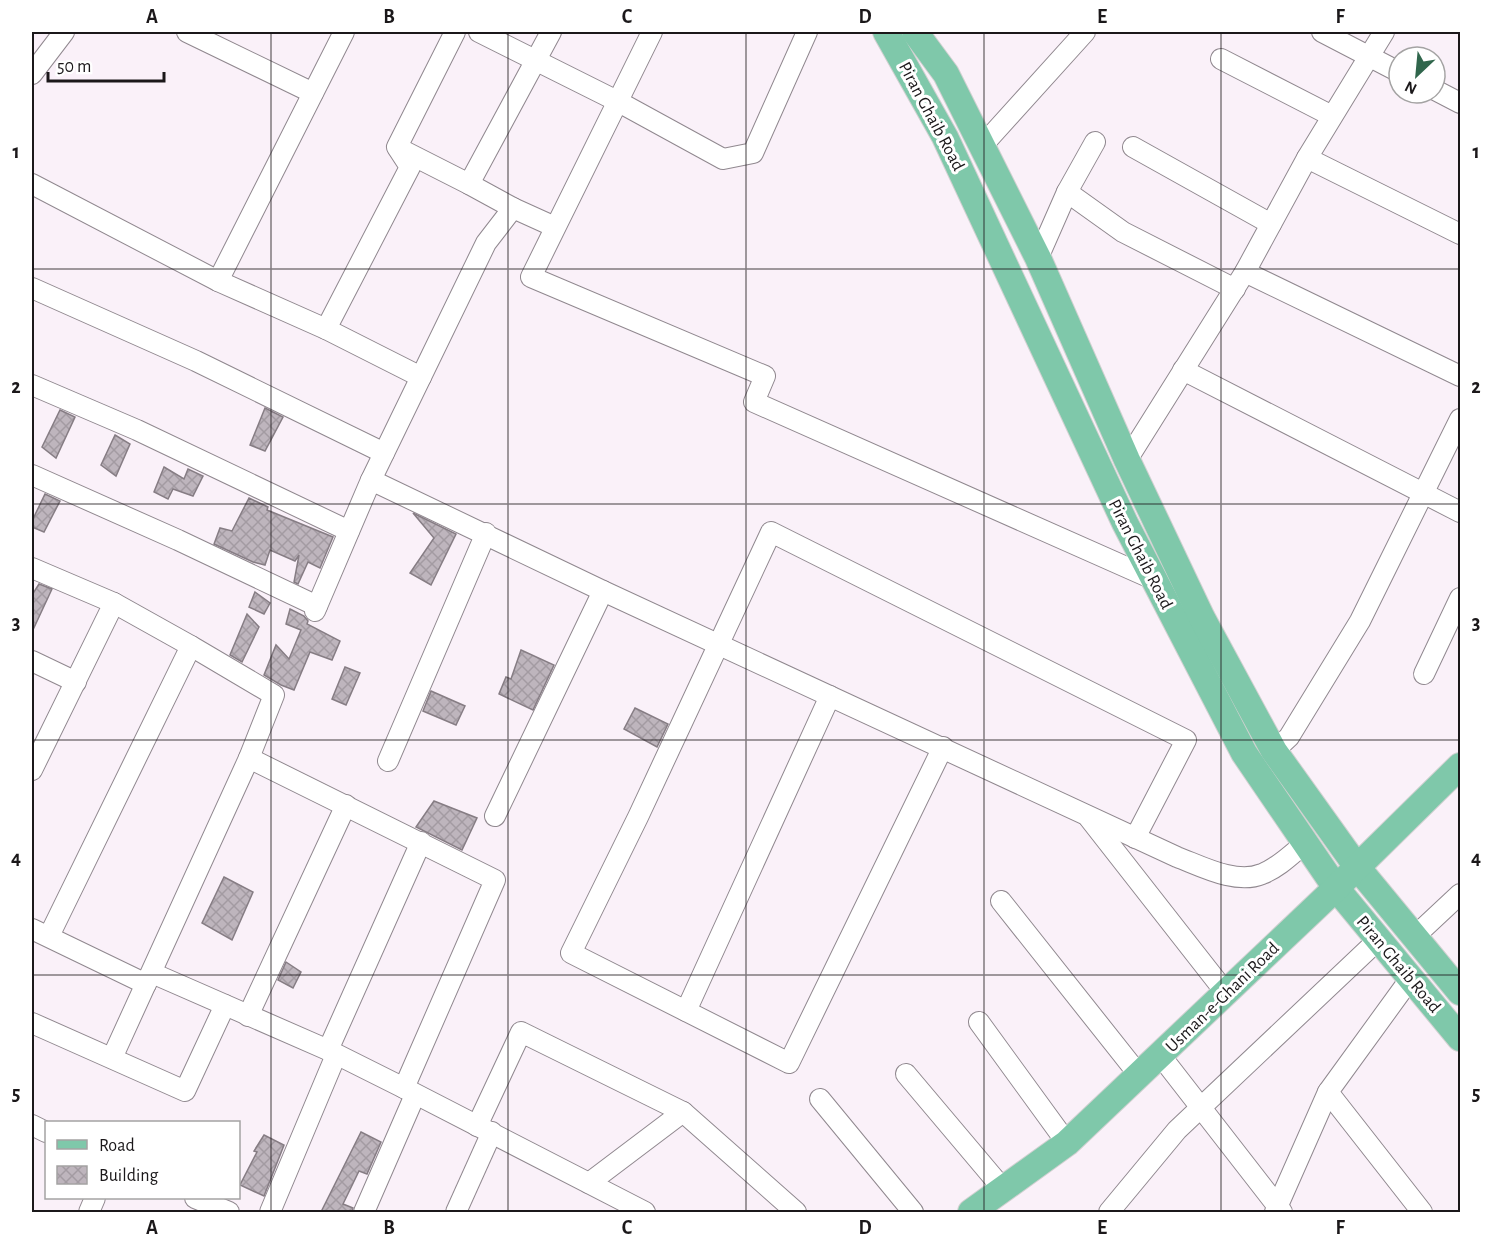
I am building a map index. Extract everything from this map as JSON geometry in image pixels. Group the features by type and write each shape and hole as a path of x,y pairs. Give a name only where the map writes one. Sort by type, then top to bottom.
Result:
{"main road":[{"name":"Piran Ghaib Road","path":"886,32 945,137 1125,523 1244,753 1336,888 1461,1038"},
{"name":"Piran Ghaib Road","path":"922,35 946,74 1038,258 1127,460 1202,618 1274,751 1357,867 1461,992"},
{"name":"Usman-e-Ghani Road","path":"971,1212 1067,1143 1461,766"}],"street":[{"path":"32,74 64,32"},
{"path":"187,32 313,93"},
{"path":"218,281 344,32"},
{"path":"397,147 455,32"},
{"path":"479,32 617,101 723,159 753,153 807,32"},
{"path":"469,183 551,32"},
{"path":"652,32 531,277 765,375 754,402 1153,579"},
{"path":"982,146 1085,32"},
{"path":"1322,32 1387,66"},
{"path":"1127,460 1240,280 1307,158 1384,32"},
{"path":"1221,59 1332,116"},
{"path":"1447,96 1461,103"},
{"path":"1038,258 1067,192 1095,142"},
{"path":"397,147 513,208 555,227"},
{"path":"326,329 410,167 397,147"},
{"path":"1133,147 1271,224"},
{"path":"1307,158 1461,234"},
{"path":"32,184 218,281 326,329 421,377"},
{"path":"1067,192 1123,232 1461,376"},
{"path":"32,475 178,540 316,609 371,480 486,243 513,208"},
{"path":"32,288 196,361 384,453"},
{"path":"1183,370 1461,512"},
{"path":"32,385 137,430 349,531"},
{"path":"1274,751 1289,737 1360,621 1461,419"},
{"path":"371,480 486,533 603,591 1177,857 1213,870 1249,878 1263,874 1304,844"},
{"path":"943,747 789,1063 571,953 771,532 1186,740 1135,838"},
{"path":"388,761 486,533"},
{"path":"32,568 114,603 274,695 249,759 112,1058"},
{"path":"495,816 603,591"},
{"path":"1424,674 1461,598"},
{"path":"34,759 76,682 114,603"},
{"path":"191,646 40,933 149,978 225,1005 332,1053 645,1212"},
{"path":"32,661 76,682"},
{"path":"686,1011 830,696"},
{"path":"249,759 495,880 364,1212"},
{"path":"248,1016 346,805"},
{"path":"1086,814 1226,993"},
{"path":"270,1212 332,1053 421,842"},
{"path":"1001,901 1139,1076"},
{"path":"1414,937 1458,902"},
{"path":"1109,1212 1177,1130 1378,940"},
{"path":"1160,1055 1278,1210 1328,1092 1410,979"},
{"path":"32,1023 185,1091 225,1005"},
{"path":"979,1022 1067,1143"},
{"path":"456,1212 484,1129 521,1032 682,1112 796,1212"},
{"path":"906,1074 1003,1189"},
{"path":"1328,1092 1422,1212"},
{"path":"820,1099 913,1212"},
{"path":"590,1183 682,1112"},
{"path":"200,1199 229,1212"}],"building":[{"path":"265,408 283,417 265,451 250,445"},
{"path":"60,410 75,417 56,458 42,447"},
{"path":"115,435 130,444 116,476 101,465"},
{"path":"164,467 184,479 188,469 203,476 193,496 173,489 168,499 154,492"},
{"path":"45,494 60,501 44,532 32,527 32,521"},
{"path":"249,498 268,507 267,510 333,537 320,568 308,562 298,584 294,582 299,555 295,561 270,550 265,565 214,544 220,528 232,531"},
{"path":"413,513 456,534 431,585 410,573 434,538"},
{"path":"39,584 52,589 32,632 32,595"},
{"path":"255,592 270,603 264,614 249,607"},
{"path":"290,609 304,616 308,621 307,624 340,641 332,660 310,652 294,690 264,675 276,645 289,659 301,630 286,624"},
{"path":"247,614 259,627 242,662 230,655"},
{"path":"521,650 554,665 533,710 499,694 506,677 511,679"},
{"path":"345,667 360,673 346,705 332,699"},
{"path":"431,691 465,706 456,725 423,711"},
{"path":"635,708 668,724 657,747 624,729"},
{"path":"434,801 477,818 462,850 416,827"},
{"path":"224,877 253,892 232,940 202,923"},
{"path":"286,962 301,972 293,988 278,980"},
{"path":"361,1132 381,1142 367,1174 359,1171 343,1204 353,1208 352,1212 321,1212"},
{"path":"264,1135 284,1145 264,1196 240,1185 257,1152 254,1151"}]}
